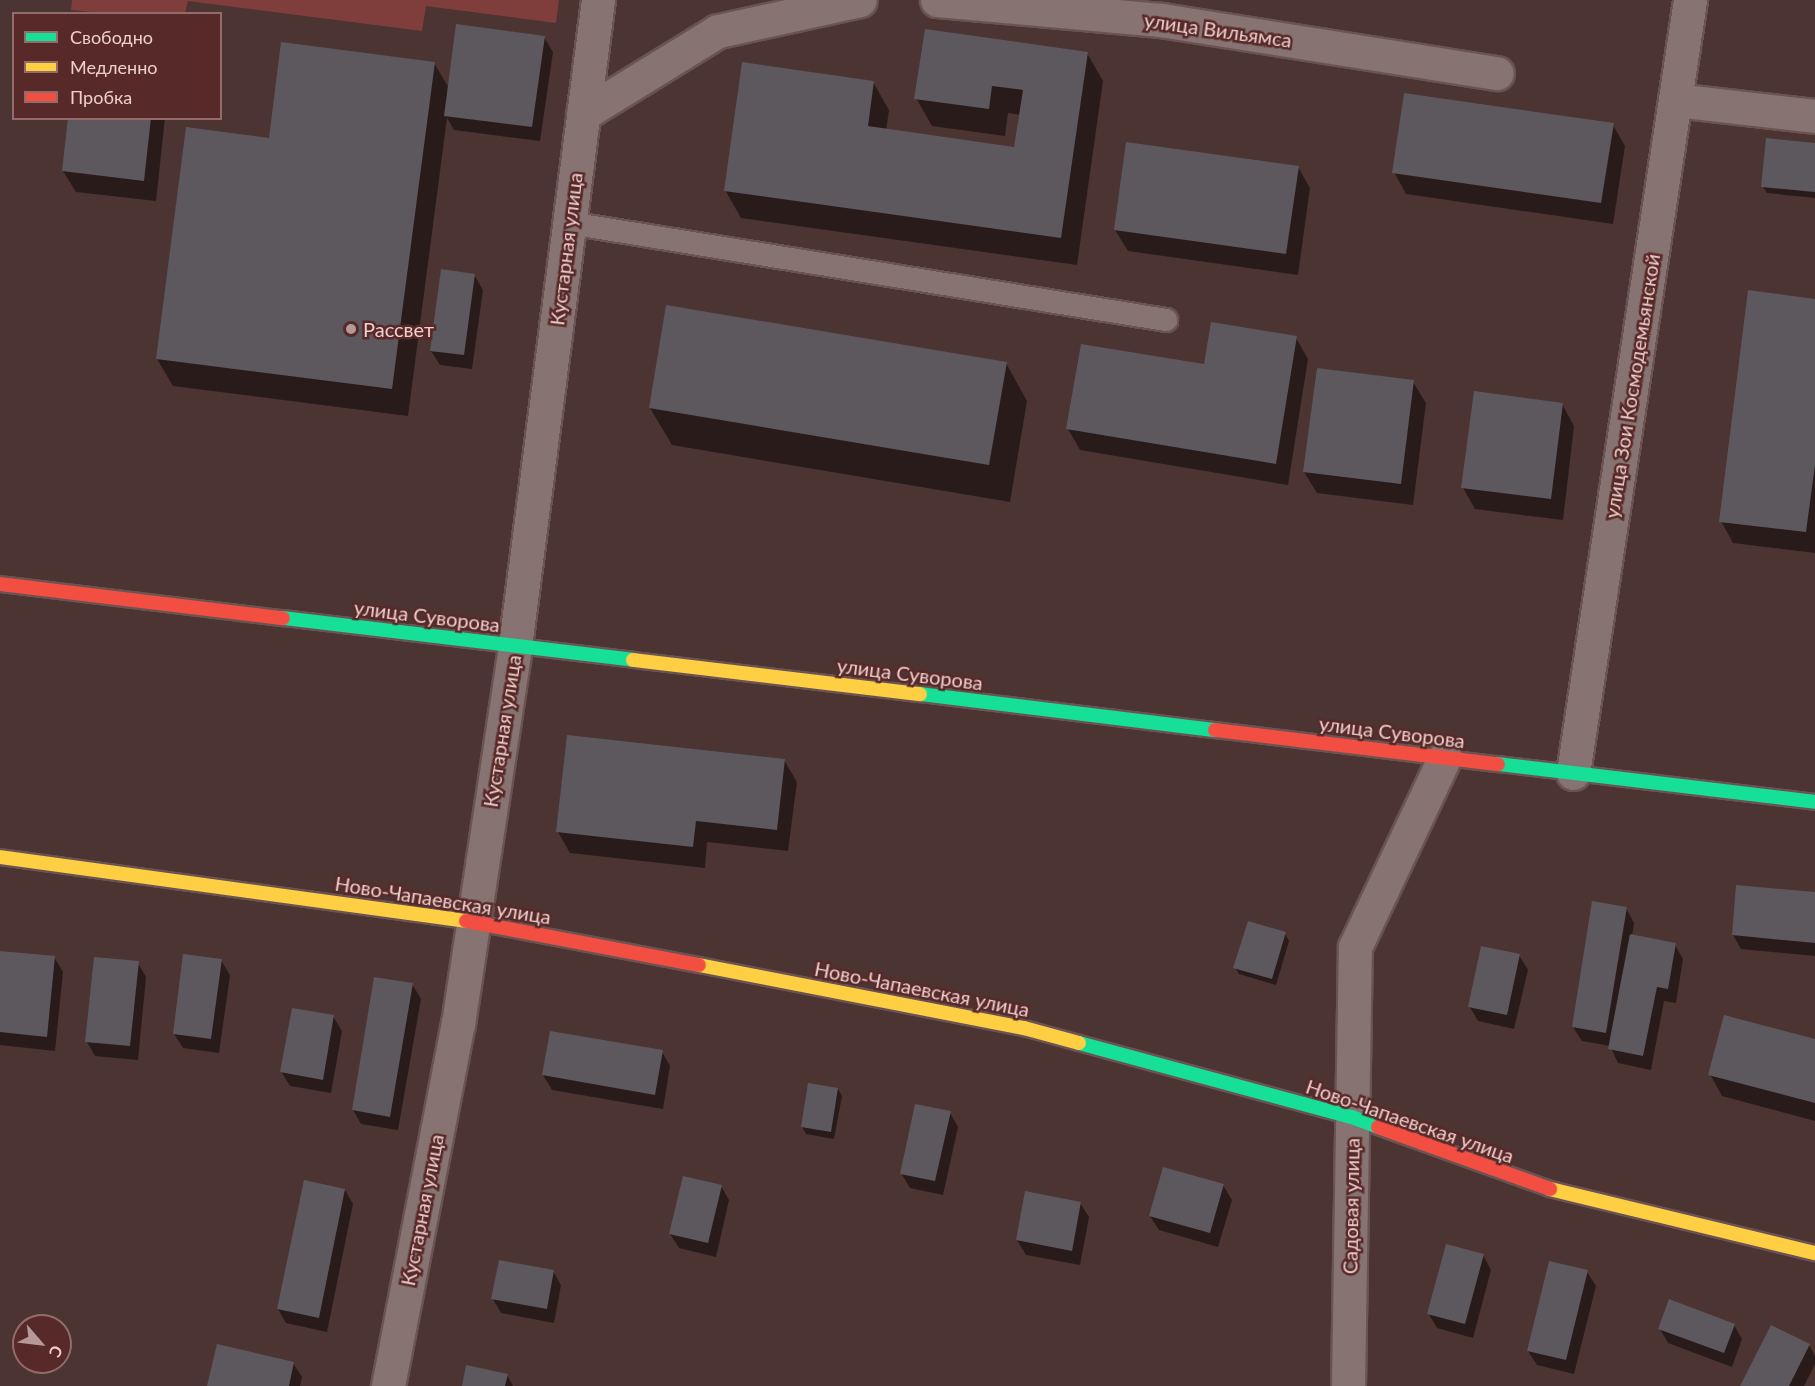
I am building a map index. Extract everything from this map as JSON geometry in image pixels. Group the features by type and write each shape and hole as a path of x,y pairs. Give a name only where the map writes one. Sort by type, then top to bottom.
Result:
{"street":[{"name":"Кустарная улица","path":"388,1386 458,1024 474,922 515,646 598,0"},
{"path":"583,114 718,31 860,0"},
{"name":"улица Вильямса","path":"937,0 1161,21 1497,73"},
{"name":"улица Зои Космодемьянской","path":"1573,773 1690,0"},
{"path":"1675,100 1815,116"},
{"name":"улица Суворова","path":"0,584 1815,802"},
{"name":"Садовая улица","path":"1348,1386 1355,947 1445,757"},
{"name":"Ново-Чапаевская улица","path":"0,856 474,922 1024,1028 1352,1117 1536,1186 1815,1253"}],"lane":[{"path":"569,223 1166,320"}],"shaded area":[{"path":"72,0 559,0 556,23 426,6 422,31 188,1 185,12 71,10"}],"building":[{"path":"456,24 545,36 532,127 444,116"},
{"path":"925,29 1088,52 1061,238 724,191 742,62 874,81 868,126 1014,147 1023,90 992,86 989,109 914,99"},
{"path":"281,42 435,62 392,389 156,359 186,127 269,138"},
{"path":"1404,93 1614,123 1601,203 1392,173"},
{"path":"68,120 151,120 144,181 62,171"},
{"path":"1766,138 1815,143 1815,192 1761,187"},
{"path":"1126,142 1299,166 1286,254 1114,230"},
{"path":"441,269 475,274 464,355 430,351"},
{"path":"1748,290 1815,299 1815,465 1806,532 1719,522"},
{"path":"666,305 1007,362 989,465 649,408"},
{"path":"1211,322 1297,336 1276,464 1066,429 1081,344 1204,364"},
{"path":"1317,368 1414,380 1401,484 1303,472"},
{"path":"1474,391 1563,403 1551,499 1461,488"},
{"path":"567,735 785,759 777,830 696,821 693,847 556,832"},
{"path":"1736,885 1815,892 1815,943 1732,935"},
{"path":"1592,901 1627,907 1606,1033 1572,1027"},
{"path":"1248,921 1286,932 1272,979 1233,968"},
{"path":"1630,934 1676,943 1668,989 1657,987 1643,1056 1608,1049"},
{"path":"1481,946 1520,954 1507,1015 1468,1007"},
{"path":"0,951 55,956 47,1037 0,1032"},
{"path":"183,954 222,959 211,1039 173,1034"},
{"path":"94,957 139,961 130,1046 85,1042"},
{"path":"374,977 413,983 390,1117 352,1110"},
{"path":"292,1008 334,1015 323,1080 280,1072"},
{"path":"1724,1015 1815,1039 1815,1103 1708,1075"},
{"path":"550,1031 663,1050 655,1095 542,1075"},
{"path":"808,1083 838,1088 831,1132 801,1127"},
{"path":"915,1104 951,1111 935,1181 900,1174"},
{"path":"1163,1167 1224,1184 1210,1233 1149,1216"},
{"path":"683,1176 722,1185 708,1243 669,1234"},
{"path":"304,1180 345,1189 319,1318 277,1309"},
{"path":"1025,1191 1081,1202 1072,1251 1016,1240"},
{"path":"1446,1244 1484,1254 1465,1324 1427,1314"},
{"path":"499,1260 554,1270 547,1309 491,1299"},
{"path":"1549,1261 1588,1270 1566,1360 1527,1351"},
{"path":"1669,1299 1735,1324 1724,1353 1658,1329"},
{"path":"1771,1325 1810,1344 1789,1386 1740,1386"},
{"path":"217,1344 294,1362 289,1386 207,1386"},
{"path":"466,1365 508,1374 505,1386 462,1386"}],"traffic: fast":[{"path":"283,618 633,660"},
{"path":"920,694 1215,730"},
{"path":"1498,764 1815,802"},
{"path":"1079,1043 1352,1117 1378,1127"}],"traffic: slow":[{"path":"633,660 920,694"},
{"path":"0,857 466,921"},
{"path":"699,965 1024,1028 1079,1043"},
{"path":"1550,1189 1815,1253"}],"traffic: jam":[{"path":"0,584 283,618"},
{"path":"1215,730 1498,764"},
{"path":"466,921 699,965"},
{"path":"1378,1127 1550,1189"}],"place":[{"name":"Рассвет","path":"351,329"}]}
